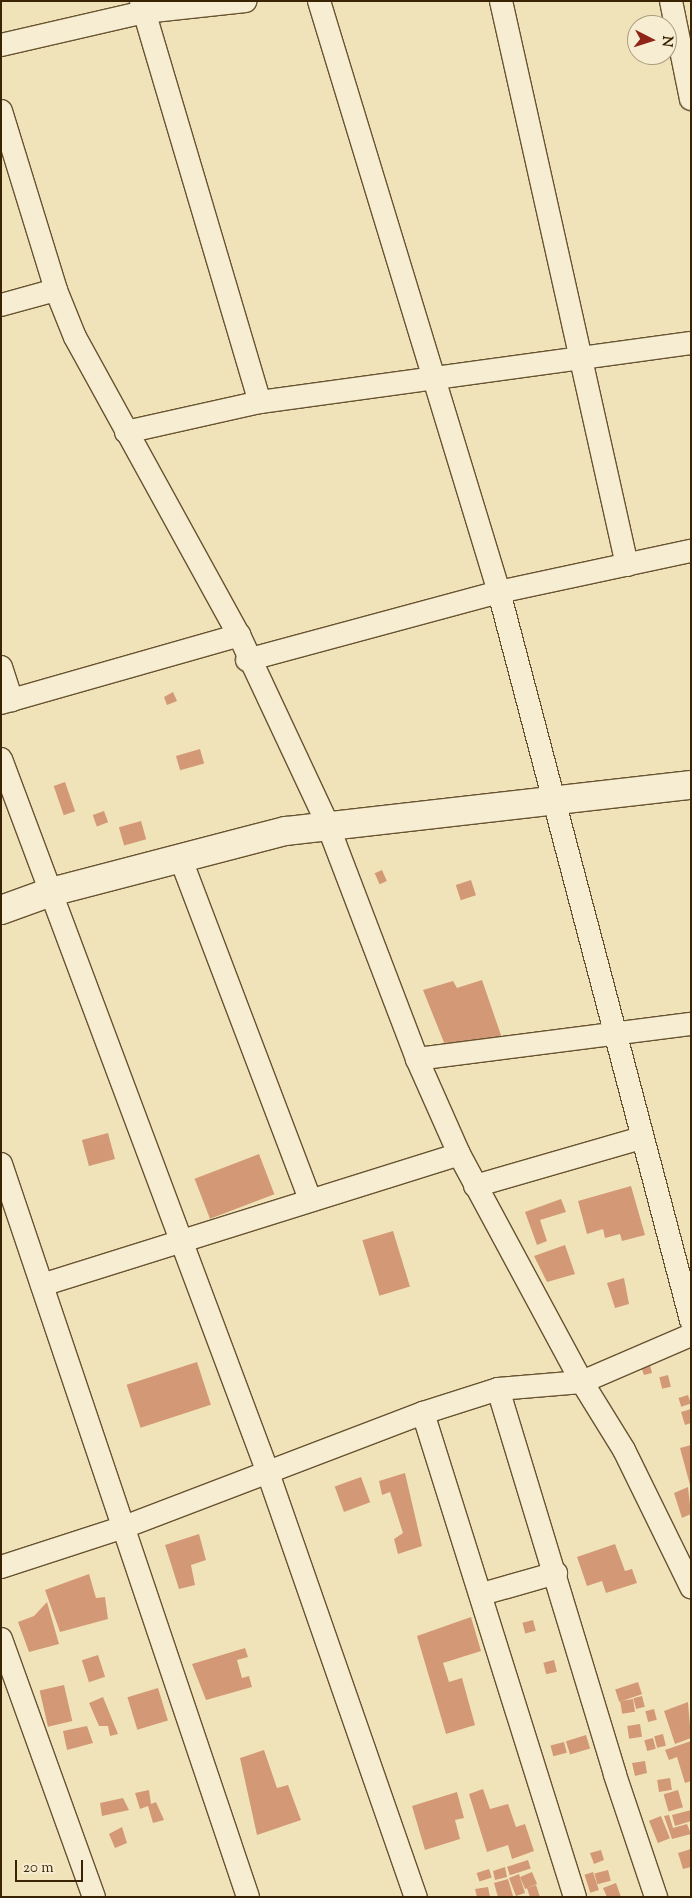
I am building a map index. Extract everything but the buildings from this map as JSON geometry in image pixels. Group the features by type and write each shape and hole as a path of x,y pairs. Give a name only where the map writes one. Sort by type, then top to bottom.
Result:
{"street":[{"path":"1,45 142,7 245,1"},
{"path":"319,1 499,592 554,797 612,1031 691,1320"},
{"path":"501,1 627,565"},
{"path":"671,1 691,99"},
{"path":"142,7 260,402"},
{"path":"1,111 56,290 126,432 239,635 247,660 327,824 417,1059 459,1154 582,1382 624,1450 691,1587"},
{"path":"1,305 56,290"},
{"path":"126,432 260,402 691,343"},
{"path":"247,660 499,592 691,551"},
{"path":"1,667 6,702 239,635"},
{"path":"1,759 267,1470 416,1897"},
{"path":"1,910 51,892 180,857 327,824 554,797 691,785"},
{"path":"180,857 310,1200"},
{"path":"417,1059 612,1031 691,1024"},
{"path":"475,1186 642,1138"},
{"path":"42,1286 184,1244 310,1200 459,1154"},
{"path":"1,1164 248,1897"},
{"path":"1,1567 124,1527 267,1470 423,1413 498,1389 582,1382 691,1335"},
{"path":"498,1389 556,1573 615,1775 656,1897"},
{"path":"423,1413 482,1594 575,1897"},
{"path":"482,1594 556,1573"},
{"path":"1,1639 94,1897"}]}
